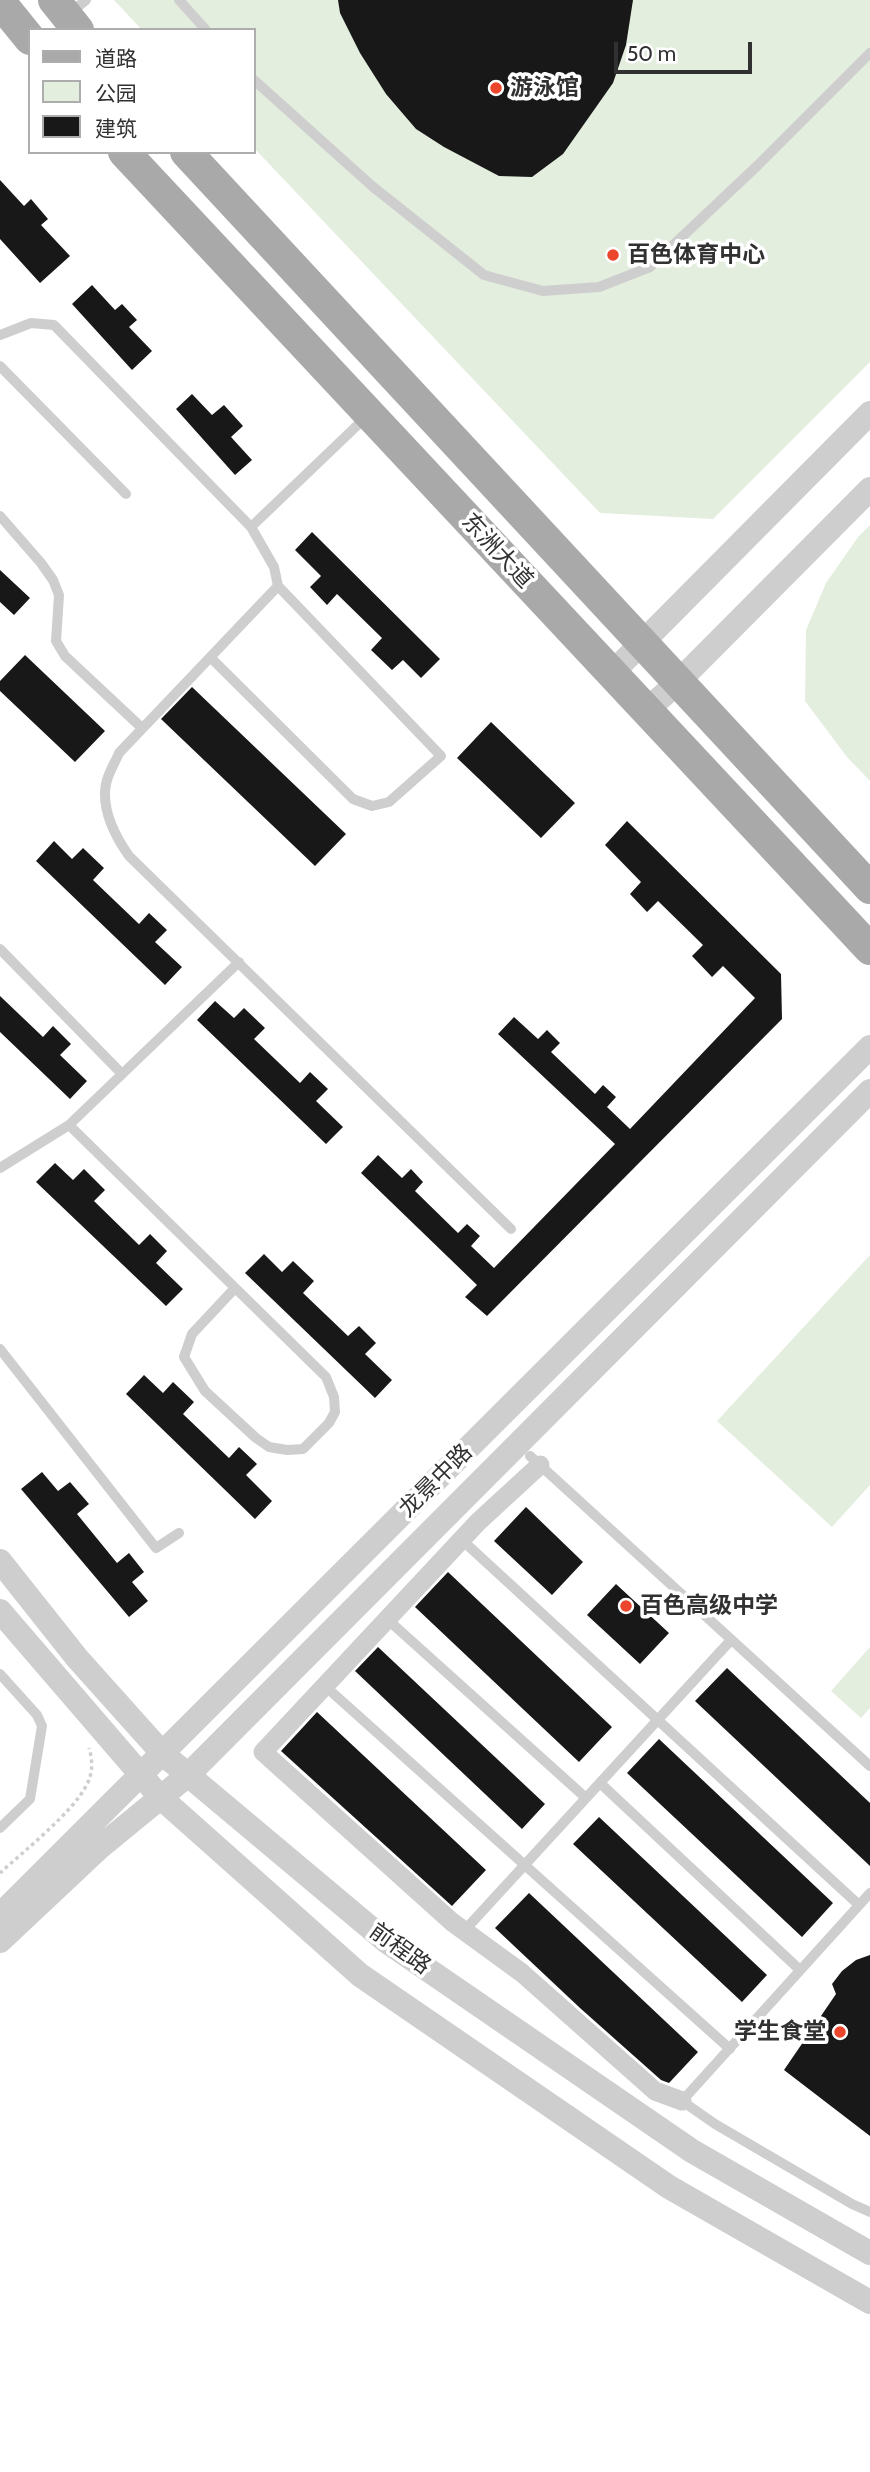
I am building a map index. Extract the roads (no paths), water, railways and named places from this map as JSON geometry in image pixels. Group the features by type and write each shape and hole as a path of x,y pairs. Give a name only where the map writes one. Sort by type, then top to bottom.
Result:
{"main road":[{"path":"0,2 28,37"},
{"name":"东洲大道","path":"126,154 870,949"},
{"name":"东洲大道","path":"188,154 870,888"}],"street":[{"path":"612,673 870,413"},
{"path":"647,710 870,489"},
{"name":"龙景中路","path":"0,1915 870,1047"},
{"name":"龙景中路","path":"0,1941 99,1848 188,1775 870,1091"},
{"path":"535,1461 263,1752 464,1931 522,1973 655,2091 682,2101"},
{"name":"前程路","path":"0,1561 77,1658 163,1754 386,1941 692,2151 870,2253"},
{"name":"前程路","path":"0,1611 160,1797 360,1975 669,2187 870,2302"}],"lane":[{"path":"179,0 204,28"},
{"path":"256,82 372,186 484,275 543,291 599,287 650,267 757,166 870,53"},
{"path":"0,335 31,323 54,325 251,527 274,567 278,586 441,756 389,802 372,806 353,799 211,657"},
{"path":"0,366 126,494"},
{"path":"251,527 369,414"},
{"path":"0,516 53,580 59,595 57,641 65,656 142,728"},
{"path":"278,586 119,753 106,784 106,803 114,835 130,856 511,1229"},
{"path":"0,949 122,1074"},
{"path":"0,1168 69,1125 239,962"},
{"path":"69,1125 236,1288 326,1377 334,1397 335,1412 329,1423 303,1449 269,1447 256,1438 205,1391 184,1357 192,1334 236,1288"},
{"path":"0,1349 156,1548 178,1533"},
{"path":"535,1461 870,1766"},
{"path":"462,1541 859,1905"},
{"path":"387,1619 586,1798"},
{"path":"464,1931 731,1640"},
{"path":"0,1674 37,1715 42,1726 30,1799 0,1828"},
{"path":"325,1686 730,2049"},
{"path":"600,1783 800,1970"},
{"path":"870,1893 682,2101 727,2131 870,2212"}],"place":[{"name":"游泳馆","path":"496,88"},
{"name":"百色体育中心","path":"613,255"},
{"name":"百色高级中学","path":"626,1606"},
{"name":"学生食堂","path":"840,2032"}]}
